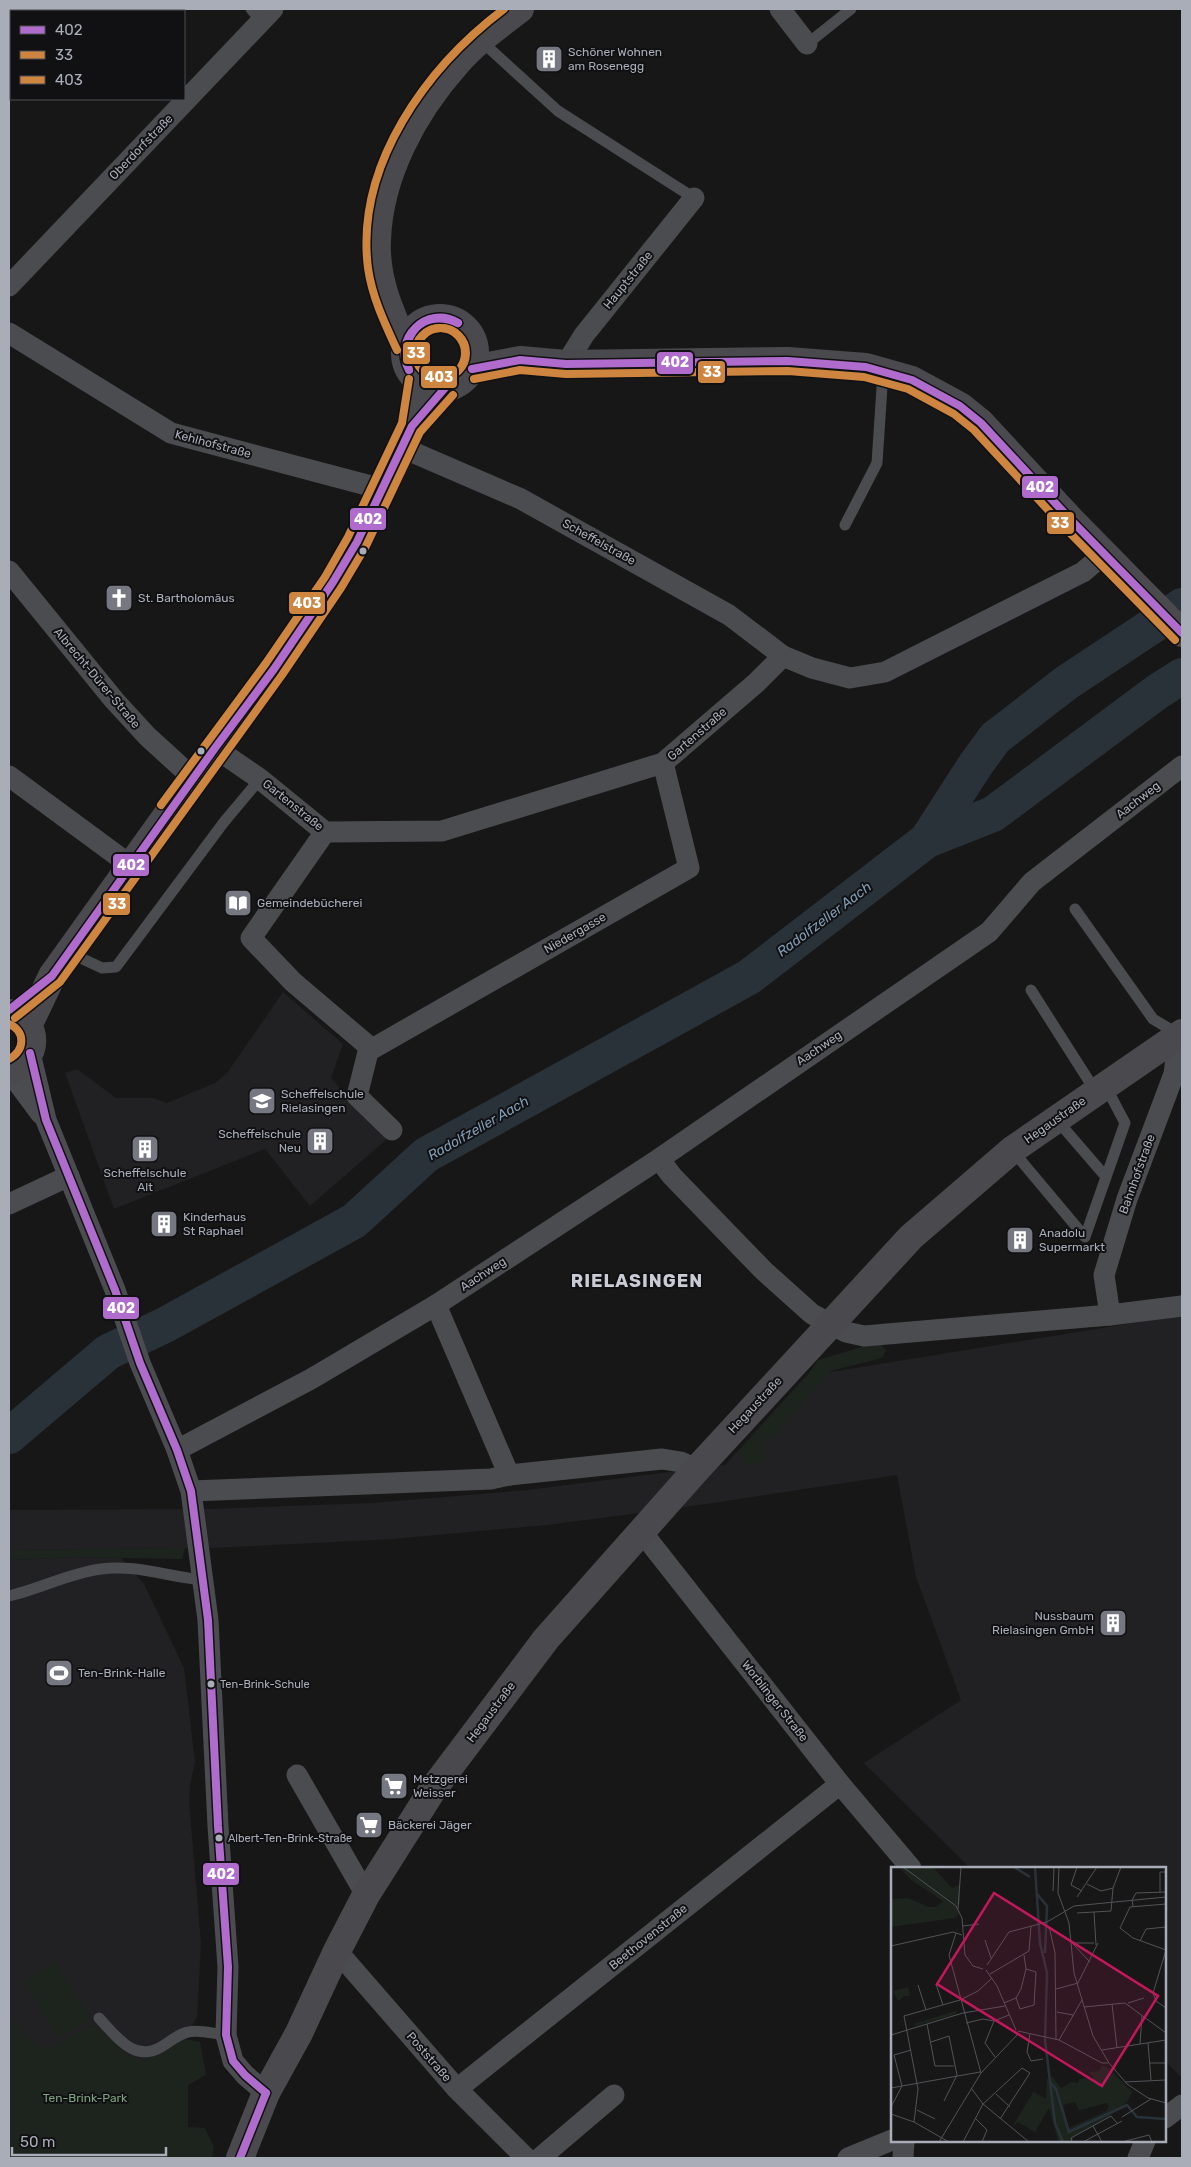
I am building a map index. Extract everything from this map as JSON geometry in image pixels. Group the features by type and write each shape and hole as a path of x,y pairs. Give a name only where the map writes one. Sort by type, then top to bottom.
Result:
{"main road":[{"path":"406,346 414,330 428,320 436,318 453,320 467,330 473,357 458,384 445,388 431,387 419,381 413,375 406,361 406,346 389,311 383,286 377,241 380,208 388,177 404,140 430,96 456,64 480,40 520,9"},
{"path":"383,286 428,320"},
{"path":"473,357 566,364 788,361 866,367 912,380 938,392 960,406 981,423 1104,554 1182,633"},
{"path":"407,437 419,381"},
{"path":"9,1071 18,1067 19,1025 68,952 274,669 333,582 357,542 407,437 445,388"},
{"name":"Hegaustraße","path":"240,2158 266,2093 299,2033 337,1950 366,1895 433,1789 534,1655 696,1469 911,1237 1012,1150 1100,1088 1181,1036"}],"street":[{"path":"780,9 807,44"},
{"name":"Oberdorfstraße","path":"185,96 262,13"},
{"name":"Oberdorfstraße","path":"9,286 181,100"},
{"name":"Hauptstraße","path":"566,364 584,335 694,198"},
{"name":"Kehlhofstraße","path":"9,332 171,433 382,489"},
{"name":"Scheffelstraße","path":"407,437 729,615 783,656"},
{"path":"783,656 812,668 850,678 885,672 1083,572 1104,554"},
{"name":"Albrecht-Dürer-Straße","path":"9,571 114,700 147,736 193,778"},
{"name":"Gartenstraße","path":"215,748 260,779 324,832 442,831 663,763 756,683 783,656"},
{"name":"Niedergasse","path":"369,1048 372,1049 688,868 663,763"},
{"name":"Aachweg","path":"177,1450 311,1379 436,1305 659,1159 989,932 1032,882 1182,766"},
{"path":"9,776 130,865"},
{"path":"324,832 251,938 293,982 369,1048 357,1096 392,1130"},
{"path":"19,1025 46,1120 114,1290 140,1363 177,1450 191,1491 208,1620 216,1802 228,1967 226,2035 234,2061 245,2075 266,2093"},
{"name":"Bahnhofstraße","path":"1110,1315 1104,1274 1127,1199 1174,1074 1181,1036"},
{"path":"9,1071 46,1120"},
{"path":"659,1159 672,1176 764,1271 812,1314 846,1332 864,1336 1110,1315 1182,1306"},
{"path":"9,1204 69,1176"},
{"path":"436,1305 509,1475"},
{"path":"191,1491 481,1480 509,1475 662,1459 680,1462 696,1469"},
{"name":"Worblinger Straße","path":"641,1531 840,1784 910,1867"},
{"path":"297,1775 366,1895"},
{"name":"Beethovenstraße","path":"457,2089 840,1784"},
{"name":"Poststraße","path":"337,1950 457,2089 526,2158"},
{"path":"540,2158 614,2095"},
{"path":"1166,2117 1182,2105"},
{"path":"848,2158 891,2140"},
{"path":"903,2158 904,2142"},
{"path":"1138,2158 1145,2142"}],"lane":[{"path":"807,44 851,9"},
{"path":"480,40 558,111 694,198"},
{"path":"845,525 877,463 883,371"},
{"path":"68,952 102,968 116,967 224,822 260,779"},
{"path":"1075,909 1153,1019 1181,1036"},
{"path":"1012,1150 1085,1237 1125,1123 1031,990"},
{"path":"1056,1119 1106,1177"},
{"path":"9,1596 102,1569 153,1570 182,1578 203,1580"},
{"path":"99,2018 130,2050 145,2053 160,2048 178,2035 190,2031 226,2035"}],"shaded area":[{"name":"Scheffelschule Rielasingen","path":"283,992 343,1044 331,1078 387,1139 310,1206 265,1149 114,1209 65,1073 77,1069 116,1098 153,1098 167,1103 215,1083 227,1073"},
{"path":"1182,1315 1182,2078 1166,2062 1166,1867 969,1867 864,1763 961,1700 916,1577 897,1475 686,1507 547,1525 393,1539 212,1548 9,1550 9,1510 209,1509 372,1503 527,1490 725,1465 806,1376"},
{"name":"Ten-Brink-Schule","path":"75,1557 121,1558 144,1584 184,1668 195,1762 189,1801 201,1944 197,2017 185,2039 144,2060 125,2052 108,2035 91,2025 56,2047 49,2049 41,2048 25,2036 9,2014 9,1560"}],"green space":[{"path":"878,1342 886,1350 882,1358 831,1371 782,1429 764,1445 768,1461 748,1465 738,1452 806,1377 818,1360"},
{"path":"185,1548 182,1559 75,1557 9,1560 9,1550"},
{"path":"56,1962 91,2019 59,2039 24,1982"},
{"name":"Ten-Brink-Park","path":"9,2014 30,2039 38,2045 46,2047 54,2046 91,2025 108,2035 125,2052 144,2060 185,2039 200,2042 206,2075 188,2085 188,2127 205,2128 214,2147 212,2158 9,2158"}],"waterway":[{"name":"Radolfzeller Aach","path":"9,1436 108,1352 165,1325 354,1221 426,1155 749,977 927,840 995,738 1066,683 1182,606"},
{"name":"Radolfzeller Aach","path":"927,840 993,814 1157,692 1182,676"}],"transit line":[{"name":"403","path":"397,350 376,300 368,268 367,230 373,192 385,156 402,122 424,89 448,59 504,9"},
{"name":"402","path":"409,370 405,358 405,347 409,336 416,328 424,321 435,318 446,318 458,323"},
{"name":"402","path":"409,370 407,346 410,336 416,328 424,322 434,319 445,319 458,323"},
{"name":"403","path":"440,328 449,330 460,339 465,353 463,362 454,373 440,378 431,376 420,367 415,353 417,344 426,333 440,328"},
{"name":"33","path":"441,328 450,330 461,339 466,353 464,362 455,373 441,378 432,376 421,367 416,353 418,344 427,333 441,328"},
{"name":"402","path":"472,369 520,360 566,364 788,361 866,367 912,380 960,406 981,423 1070,519 1182,633"},
{"name":"33","path":"474,379 520,370 566,374 788,371 864,377 908,389 954,414 974,430 1063,526 1175,640"},
{"name":"403","path":"161,805 266,663 325,577 348,537 402,423 409,379"},
{"name":"402","path":"9,1010 52,976 215,748 274,669 333,582 357,542 412,426 445,388"},
{"name":"33","path":"15,1018 60,982 282,675 341,588 366,546 420,432 453,395"},
{"name":"33","path":"9,1024 15,1027 21,1036 21,1046 9,1059"},
{"name":"402","path":"30,1053 46,1120 115,1290 140,1363 177,1450 191,1491 208,1620 218,1826 228,1967 226,2035 233,2061 245,2075 266,2093"},
{"name":"402","path":"240,2158 266,2093"}],"place":[{"name":"Schöner Wohnen am Rosenegg","path":"549,59"},
{"name":"St. Bartholomäus","path":"119,598"},
{"name":"Gemeindebücherei","path":"238,903"},
{"name":"Scheffelschule Rielasingen","path":"262,1101"},
{"name":"Scheffelschule Neu","path":"320,1141"},
{"name":"Scheffelschule Alt","path":"145,1149"},
{"name":"Kinderhaus St Raphael","path":"164,1224"},
{"name":"Anadolu Supermarkt","path":"1020,1240"},
{"name":"Nussbaum Rielasingen GmbH","path":"1113,1623"},
{"name":"Ten-Brink-Halle","path":"59,1673"},
{"name":"Ten-Brink-Schule","path":"211,1684"},
{"name":"Metzgerei Weisser","path":"394,1786"},
{"name":"Bäckerei Jäger","path":"369,1825"},
{"name":"Albert-Ten-Brink-Straße","path":"219,1838"}],"district":[{"name":"RIELASINGEN","path":"637,1281"}]}
